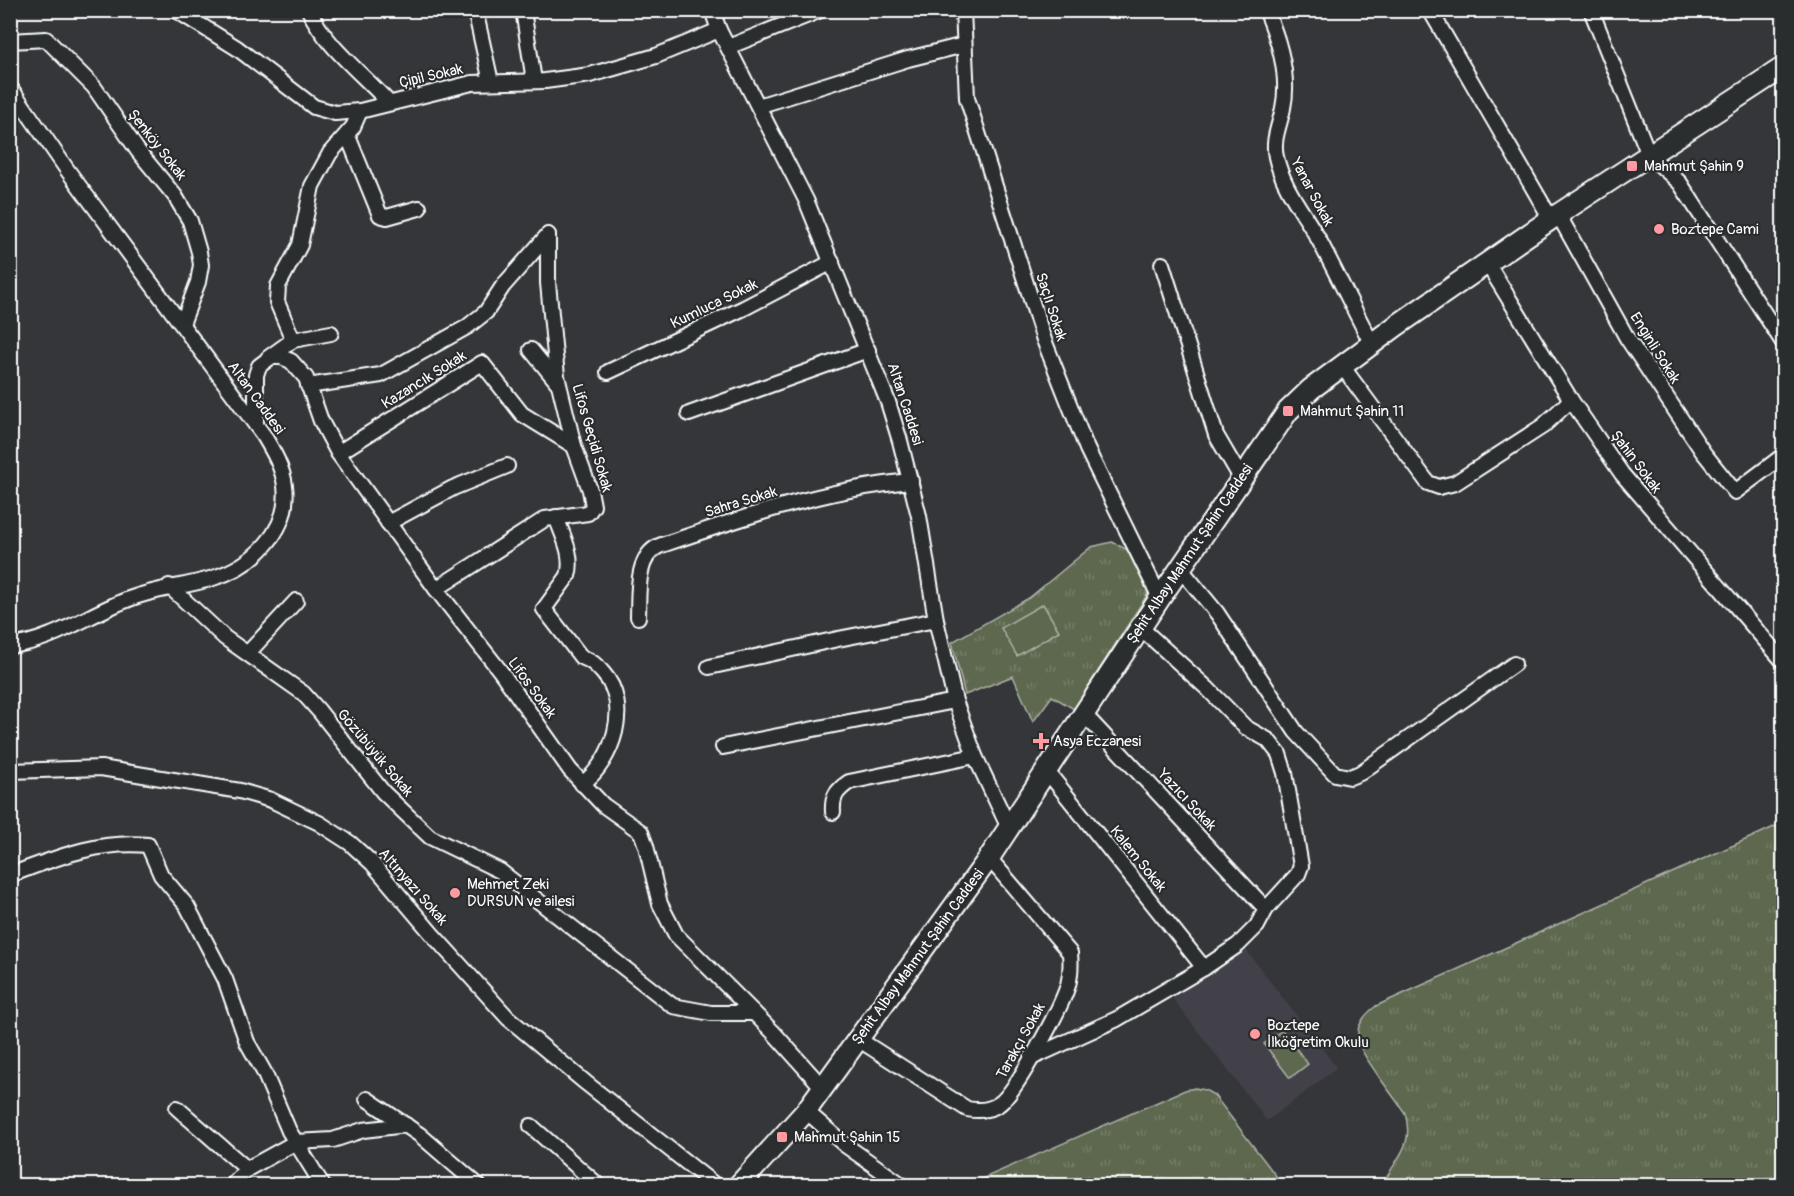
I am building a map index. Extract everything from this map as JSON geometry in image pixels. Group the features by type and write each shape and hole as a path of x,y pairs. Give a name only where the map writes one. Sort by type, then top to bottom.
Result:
{"street":[{"name":"Çipil Sokak","path":"176,10 237,48 314,107 335,113 360,111 458,86 590,75 656,56 719,30"},
{"path":"309,10 330,44 362,73 389,103"},
{"path":"474,10 491,82"},
{"path":"523,10 534,81"},
{"name":"Altan Caddesi","path":"712,10 719,30 806,200 888,402 911,481 926,551 936,620 955,701 975,756 1009,828"},
{"path":"728,47 821,10"},
{"name":"Saçlı Sokak","path":"963,10 967,98 1044,340 1087,449 1160,598"},
{"name":"Yanar Sokak","path":"1266,10 1282,62 1286,85 1275,141 1276,160 1291,194 1319,241 1372,344"},
{"name":"Enginli Sokak","path":"1430,10 1627,338 1703,452 1735,492 1784,455"},
{"path":"1591,10 1649,155 1680,183 1784,344"},
{"name":"Şenköy Sokak","path":"10,42 46,39 94,87 138,151 182,207 195,236 201,265 198,282 182,324"},
{"path":"758,106 908,59 964,45"},
{"name":"Şehit Albay Mahmut Şahin Caddesi","path":"738,1185 806,1111 989,858 1083,713 1288,411 1311,389 1487,263 1784,67"},
{"name":"Altan Caddesi","path":"10,87 68,171 256,425 273,451 283,475 286,493 283,518 265,546 246,563 213,578 169,586 126,600 38,640 10,646"},
{"path":"293,340 277,302 278,286 300,245 312,186 330,153 356,122 360,111"},
{"path":"347,134 380,215 387,218 419,208"},
{"name":"Lifos Geçidi Sokak","path":"308,386 381,375 467,327 486,312 503,285 548,235 548,283 559,384 574,446 592,497 592,506 588,513 545,519 436,589"},
{"name":"Kumluca Sokak","path":"608,372 744,308 832,262"},
{"name":"Şahin Sokak","path":"1487,263 1571,400 1622,474 1784,662"},
{"path":"1162,264 1216,435 1241,478"},
{"path":"256,425 256,375 259,366 293,340 331,333"},
{"path":"531,350 559,384"},
{"path":"688,414 868,350"},
{"name":"Lifos Sokak","path":"266,359 276,357 291,361 302,371 321,421 338,453 436,589 501,672 582,784 603,805 640,832 646,846 660,904 675,935 754,1012 823,1088"},
{"name":"Kazancık Sokak","path":"338,453 482,363 522,414 574,446"},
{"path":"1342,366 1428,483 1439,487 1450,486 1543,426 1571,400"},
{"path":"388,523 453,488 507,466"},
{"name":"Sahra Sokak","path":"638,617 641,573 649,552 655,548 717,526 828,494 911,481"},
{"path":"556,518 570,557 570,569 568,576 544,609 581,657 590,659 606,676 617,705 617,720 608,753 594,774 582,784"},
{"path":"1180,568 1217,613 1296,732 1339,776 1350,777 1360,772 1514,664"},
{"name":"Gözübüyük Sokak","path":"169,586 225,638 303,693 383,792 430,837 500,871 673,1006 711,1013 754,1012"},
{"path":"248,653 296,601"},
{"path":"709,667 936,620"},
{"path":"1031,1058 1117,1019 1204,968 1238,945 1257,926 1266,909 1298,874 1301,866 1285,773 1279,754 1268,740 1245,727 1208,689 1141,628"},
{"path":"723,747 955,701"},
{"name":"Yazıcı Sokak","path":"1083,713 1266,909"},
{"path":"833,813 832,800 837,791 849,782 975,756"},
{"name":"Altınyazı Sokak","path":"10,771 101,768 240,791 271,800 319,823 350,843 372,864 508,1018 586,1083 716,1185"},
{"name":"Kalem Sokak","path":"1046,770 1204,968"},
{"path":"10,875 93,846 148,845 161,875 187,906 225,979 247,1042 264,1072 296,1142 323,1185"},
{"name":"Tarakçı Sokak","path":"858,1039 962,1107 973,1110 992,1108 1002,1102 1011,1092 1046,1035 1064,998 1070,976 1070,953 989,858"},
{"path":"367,1099 442,1152 479,1185"},
{"path":"177,1108 247,1169"},
{"path":"806,1111 845,1145 902,1185"},
{"path":"232,1185 247,1169 296,1142 333,1140 363,1130 406,1125"},
{"path":"531,1126 599,1185"}],"shaded area":[{"name":"Boztepe İlköğretim Okulu","path":"1243,946 1337,1068 1267,1121 1173,999"}],"green space":[{"path":"1112,542 1128,550 1149,589 1074,709 1052,696 1033,722 1013,676 965,695 952,642 1029,598 1091,547"},
{"path":"1043,604 1059,631 1017,656 1001,628"},
{"path":"1783,823 1783,1185 1383,1185 1406,1144 1407,1125 1405,1113 1365,1056 1358,1039 1358,1031 1366,1014 1376,1006"},
{"path":"1282,1030 1308,1064 1290,1078 1264,1044"},
{"path":"1195,1088 1214,1095 1283,1185 968,1185 1185,1090"}],"place":[{"name":"Mahmut Şahin 9","path":"1632,166"},
{"name":"Boztepe Cami","path":"1659,229"},
{"name":"Mahmut Şahin 11","path":"1288,411"},
{"name":"Asya Eczanesi","path":"1041,741"},
{"name":"Mehmet Zeki DURSUN ve ailesi","path":"455,893"},
{"name":"Boztepe İlköğretim Okulu","path":"1255,1034"},
{"name":"Mahmut Şahin 15","path":"782,1137"}]}
